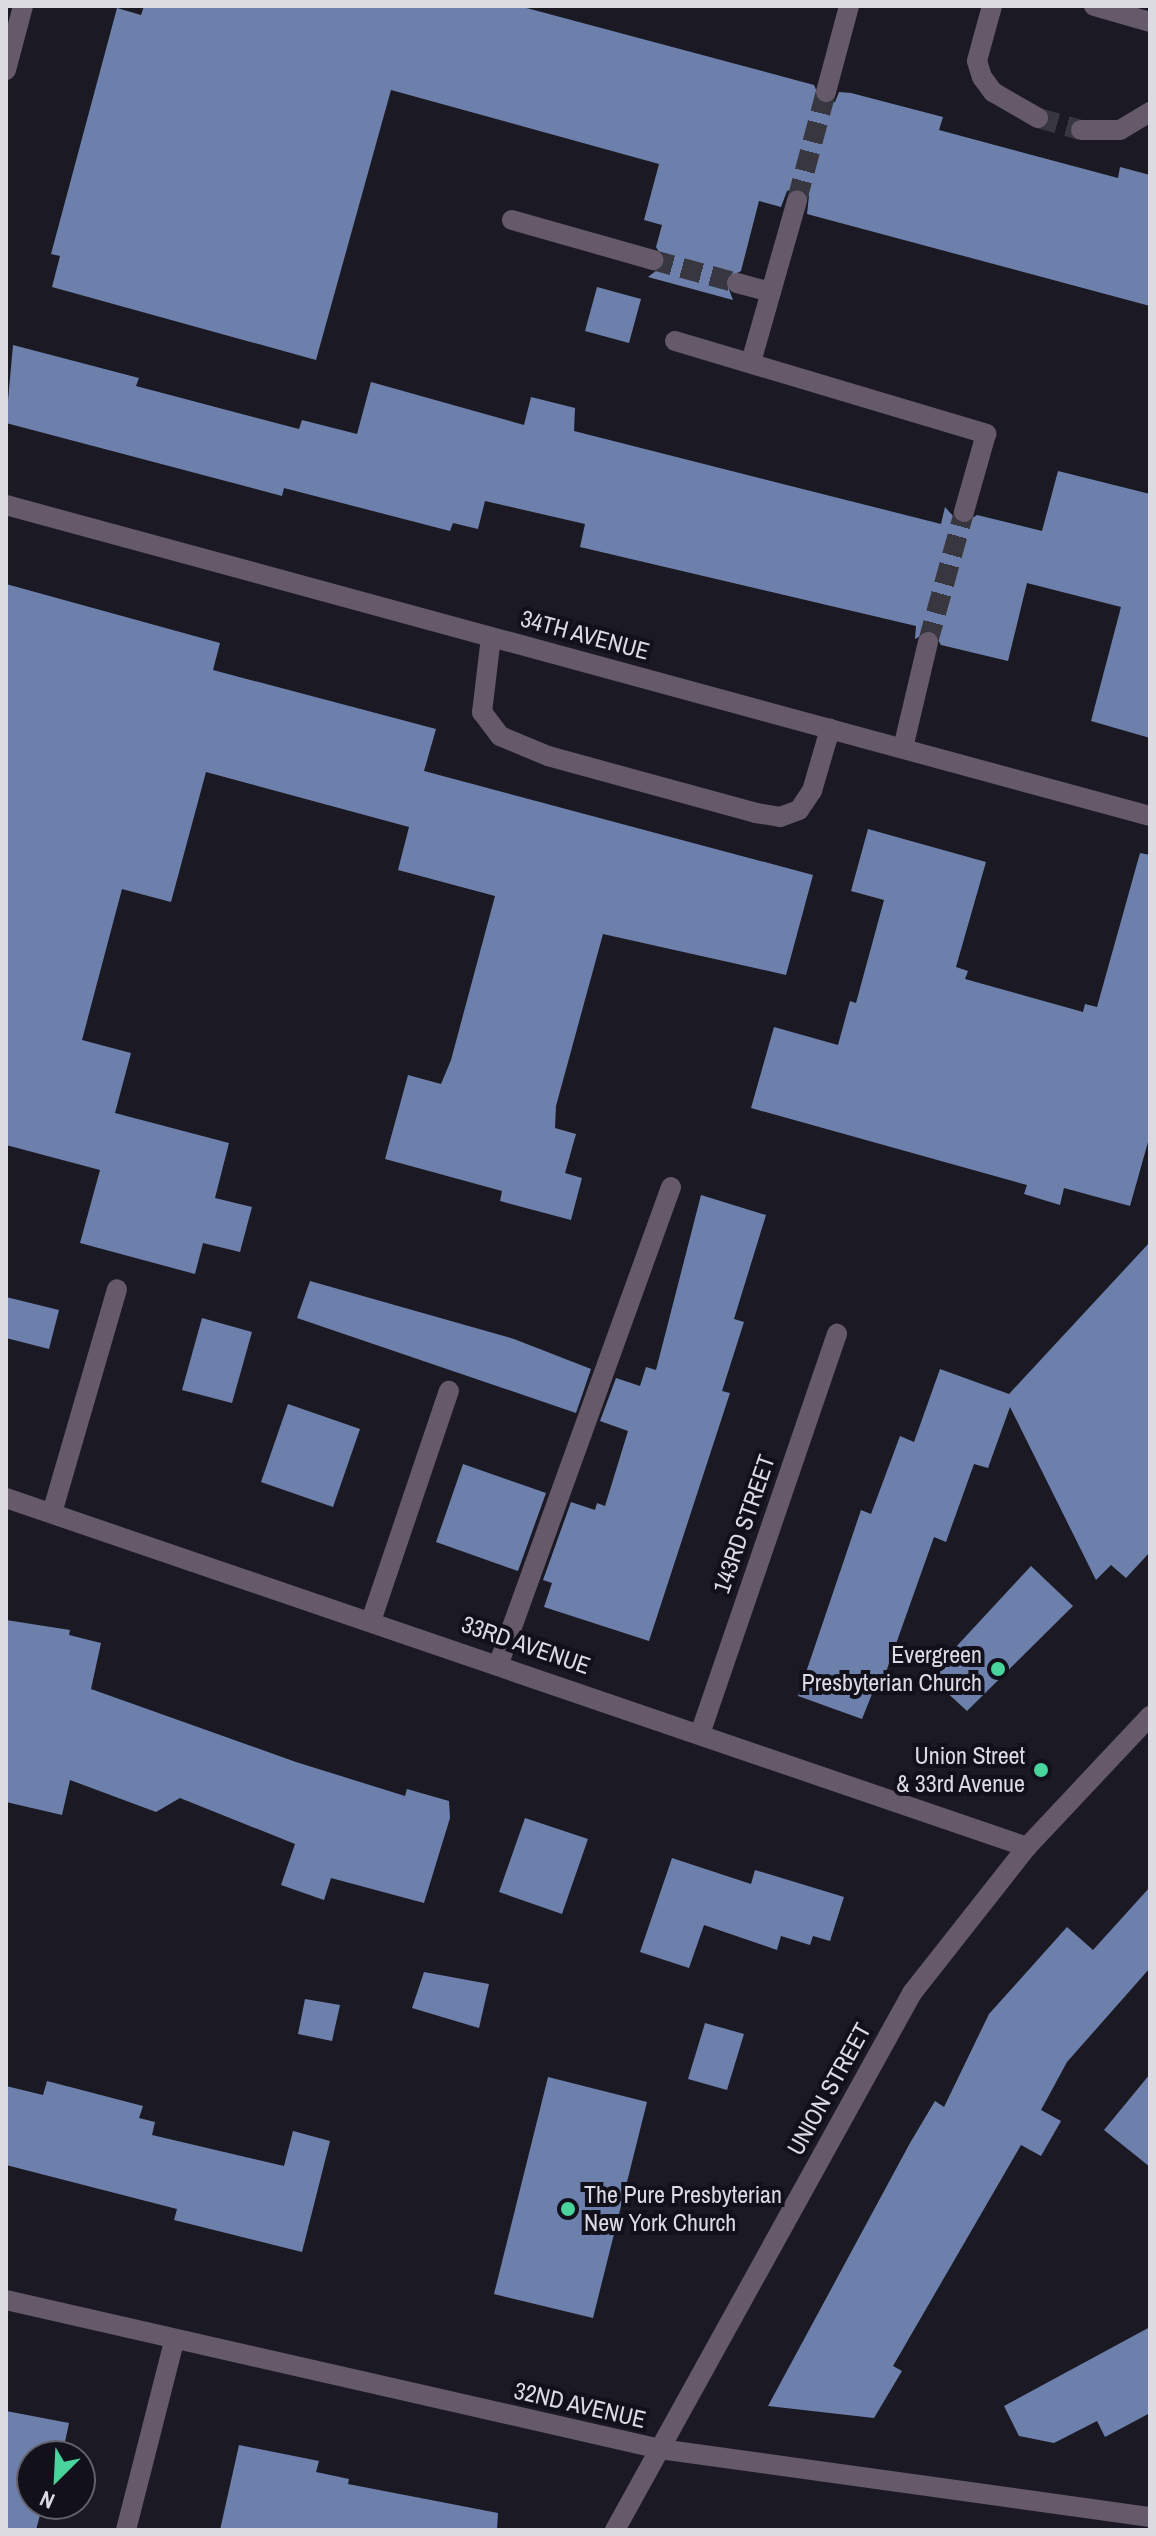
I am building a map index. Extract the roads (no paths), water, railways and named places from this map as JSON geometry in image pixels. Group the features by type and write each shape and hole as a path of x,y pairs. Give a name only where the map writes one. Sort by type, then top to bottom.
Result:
{"street":[{"path":"6,70 23,6"},
{"path":"826,92 849,6"},
{"path":"992,6 977,61 982,77 993,92 1038,118"},
{"path":"1094,6 1150,22"},
{"path":"1081,130 1120,130 1150,112"},
{"path":"751,362 797,200"},
{"path":"512,220 653,260"},
{"path":"737,283 771,292"},
{"path":"675,341 986,434 964,512"},
{"name":"34TH AVENUE","path":"6,505 1150,816"},
{"path":"491,637 482,712 500,736 548,756 726,805 780,817 799,810 812,791 830,729"},
{"path":"903,748 928,642"},
{"path":"499,1663 671,1187"},
{"path":"52,1513 117,1289"},
{"name":"143RD STREET","path":"701,1731 837,1334"},
{"path":"371,1621 449,1391"},
{"name":"33RD AVENUE","path":"6,1498 701,1731 1027,1847"},
{"name":"UNION STREET","path":"615,2530 912,1993 1027,1847 1150,1716"},
{"name":"32ND AVENUE","path":"6,2300 174,2341 660,2449 1147,2514"},
{"path":"126,2530 174,2341"}],"tunnel":[{"path":"797,200 826,92"},
{"path":"1038,118 1081,130"},
{"path":"653,260 737,283"},
{"path":"928,642 964,512"}],"place":[{"name":"Evergreen Presbyterian Church","path":"998,1669"},
{"name":"Union Street & 33rd Avenue","path":"1041,1770"},
{"name":"The Pure Presbyterian New York Church","path":"568,2209"}]}
